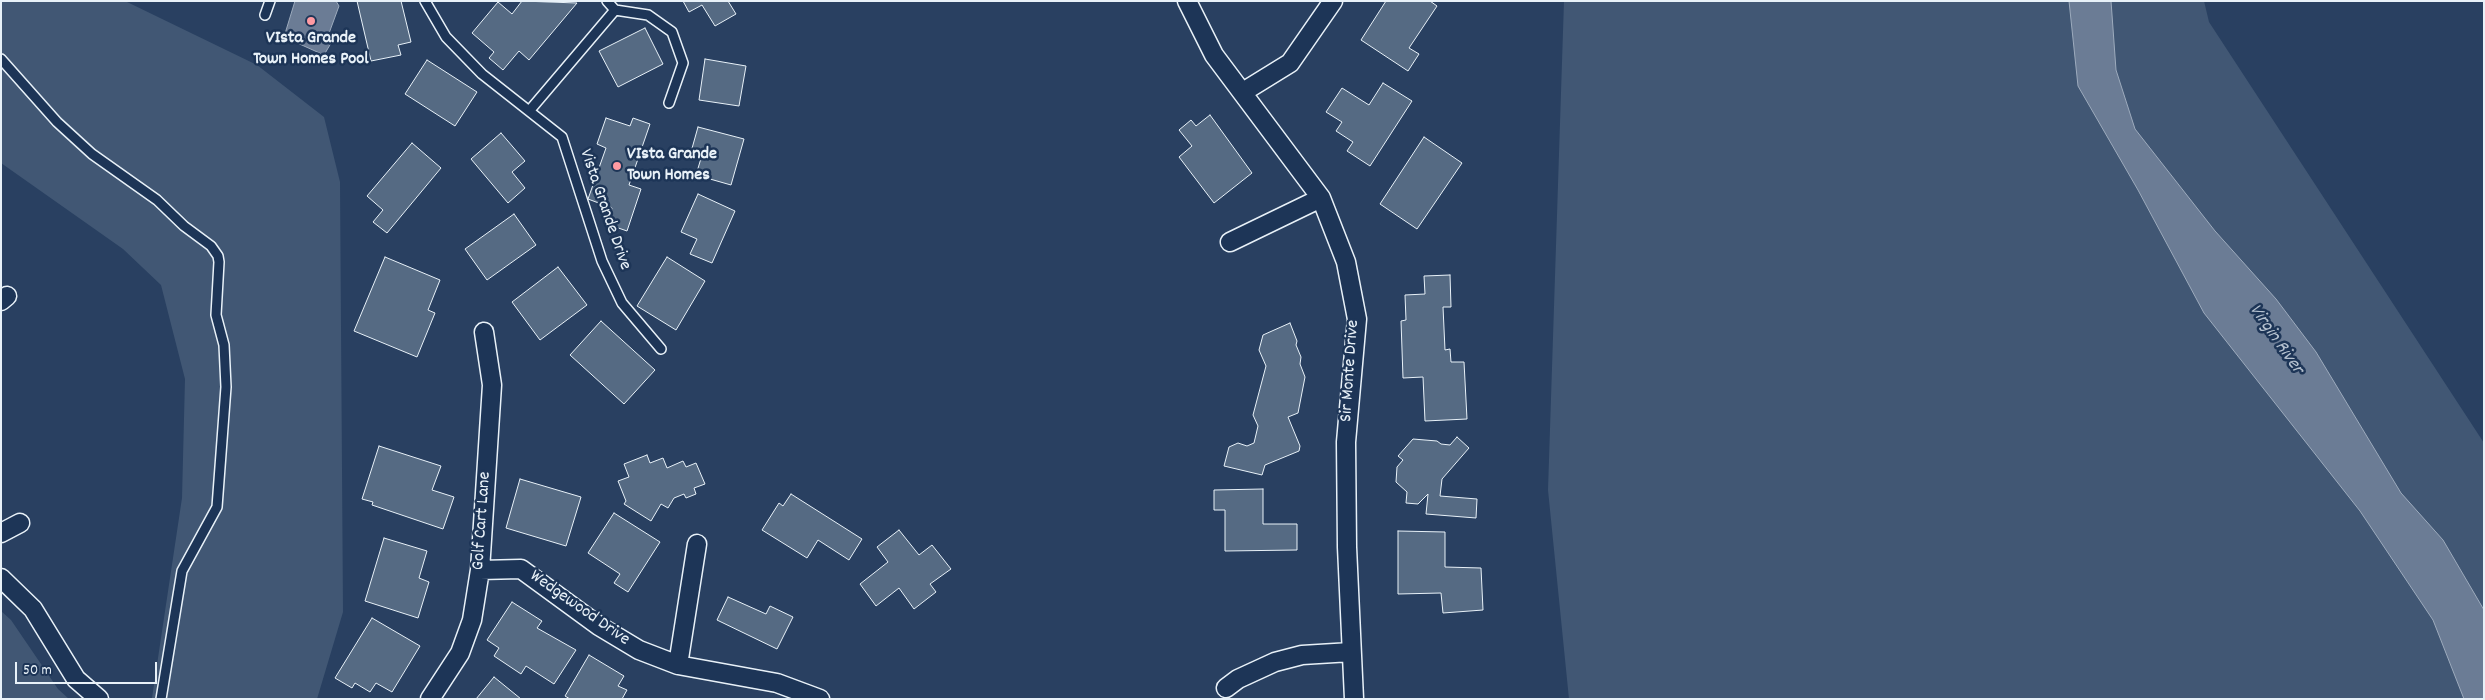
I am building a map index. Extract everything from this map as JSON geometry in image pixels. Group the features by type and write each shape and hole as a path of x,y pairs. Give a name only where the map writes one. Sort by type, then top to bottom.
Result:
{"street":[{"name":"Sir Monte Drive","path":"1187,1 1214,55 1321,198 1346,262 1357,319 1346,442 1347,547 1354,699"},
{"path":"1243,92 1290,63 1333,1"},
{"path":"1230,242 1321,198"},
{"name":"Golf Cart Lane","path":"430,699 460,653 472,620 480,570 492,385 484,332"},
{"path":"1,533 20,523"},
{"path":"678,665 697,544"},
{"name":"Wedgewood Drive","path":"480,570 521,569 599,626 639,650 678,665 777,683 820,699"},
{"path":"1,578 33,609 76,678 100,699"},
{"path":"1226,688 1238,679 1274,662 1302,655 1351,652"}],"lane":[{"path":"265,15 270,1"},
{"name":"Vista Grande Drive","path":"425,1 446,37 482,74 562,137 602,261 622,303 661,349"},
{"path":"607,1 615,10 648,15 672,32 683,63 670,103"},
{"path":"530,110 615,10"},
{"path":"1,58 57,122 92,154 157,200 184,226 211,246 220,262 216,315 224,345 226,387 216,507 182,572 161,699"}],"shaded area":[{"path":"1,1 125,1 257,65 324,117 340,182 343,612 317,699 152,698 182,498 185,379 161,285 123,249 1,163"},
{"path":"1564,1 2204,1 2209,22 2484,443 2484,699 1569,699 1548,490"},
{"path":"1,611 11,620 58,689 69,699 1,699"}],"water":[{"name":"VIsta Grande Town Homes Pool","path":"295,1 336,1 339,6 328,36 334,38 324,55 284,37"},
{"name":"Virgin River","path":"2069,1 2111,1 2116,70 2135,129 2215,231 2276,299 2316,352 2401,493 2443,540 2484,610 2484,699 2464,699 2433,620 2360,511 2204,313 2138,190 2078,86"}],"building":[{"path":"357,1 401,1 411,42 398,45 401,55 371,61"},
{"path":"522,1 577,3 529,60 519,51 503,70 489,58 494,52 472,33 498,2 512,14"},
{"path":"683,1 728,1 736,14 715,26 702,5 689,12"},
{"path":"1386,1 1430,1 1437,6 1409,48 1419,54 1408,71 1361,40"},
{"path":"645,28 663,64 618,87 599,51"},
{"name":"VIsta Grande Town Homes","path":"705,59 746,66 739,106 699,100"},
{"path":"427,60 477,92 455,126 405,94"},
{"path":"1383,83 1412,101 1370,166 1347,151 1353,142 1336,131 1342,122 1326,112 1342,88 1369,105"},
{"path":"1210,115 1252,173 1214,203 1179,157 1192,146 1179,130 1191,120 1196,126"},
{"name":"VIsta Grande Town Homes","path":"606,118 630,126 633,118 650,124 629,185 641,189 627,231 607,224 612,208 588,199 606,148 597,144"},
{"name":"VIsta Grande Town Homes","path":"698,127 744,139 731,185 696,175 702,155 691,152"},
{"path":"501,133 525,161 512,172 525,188 508,203 471,159"},
{"path":"1424,137 1462,163 1417,229 1380,204"},
{"path":"412,143 441,168 387,233 373,222 383,210 367,196"},
{"name":"VIsta Grande Town Homes","path":"698,194 735,211 712,263 690,254 697,239 681,232"},
{"path":"514,214 536,245 487,280 465,249"},
{"path":"385,257 440,280 428,310 435,313 417,357 354,331"},
{"path":"667,257 705,281 676,330 637,306"},
{"path":"558,267 587,305 540,340 512,302"},
{"path":"1450,275 1451,307 1443,307 1445,350 1450,349 1451,362 1464,362 1467,419 1425,421 1423,377 1403,378 1401,321 1406,320 1405,295 1425,294 1424,276"},
{"path":"601,321 655,370 624,404 570,355"},
{"path":"1290,323 1297,341 1296,345 1301,357 1300,364 1305,377 1298,413 1288,417 1300,446 1299,451 1265,465 1262,475 1224,466 1229,447 1238,443 1247,446 1254,443 1258,426 1253,415 1266,366 1259,350 1263,335"},
{"path":"1457,437 1469,448 1442,479 1440,496 1477,499 1476,518 1426,514 1428,494 1418,504 1406,503 1407,492 1396,482 1397,467 1403,460 1398,456 1413,439 1437,441 1441,444 1450,445"},
{"path":"379,446 441,466 432,490 454,497 443,529 372,505 373,502 362,499"},
{"path":"647,455 650,463 663,458 667,468 683,461 686,467 696,463 705,484 694,488 696,494 686,498 684,494 674,498 668,508 661,504 651,521 624,504 626,501 618,481 629,477 624,464"},
{"path":"520,479 581,497 566,546 506,528"},
{"path":"1263,489 1263,524 1297,524 1297,550 1225,551 1225,510 1214,510 1214,490"},
{"path":"791,494 862,539 849,560 818,540 807,558 762,530 779,503 783,506"},
{"path":"614,513 660,542 628,592 614,583 620,574 588,553"},
{"path":"899,530 919,555 932,545 951,569 930,584 936,592 914,609 899,588 876,606 860,584 888,562 877,547"},
{"path":"1398,531 1445,532 1445,567 1481,568 1483,610 1443,613 1441,593 1398,594"},
{"path":"384,538 427,551 419,578 429,582 418,618 365,601"},
{"path":"728,597 766,614 770,606 793,617 777,649 717,620"},
{"path":"512,602 542,621 537,628 576,650 554,684 526,666 521,674 494,656 499,648 487,640"},
{"path":"372,618 420,646 392,692 376,683 370,692 355,683 352,688 335,678"},
{"path":"589,655 624,676 618,686 627,690 622,699 570,699 565,696"},
{"path":"494,677 521,699 476,699"}],"place":[{"name":"VIsta Grande Town Homes Pool","path":"311,21"},
{"name":"VIsta Grande Town Homes","path":"617,166"}]}
